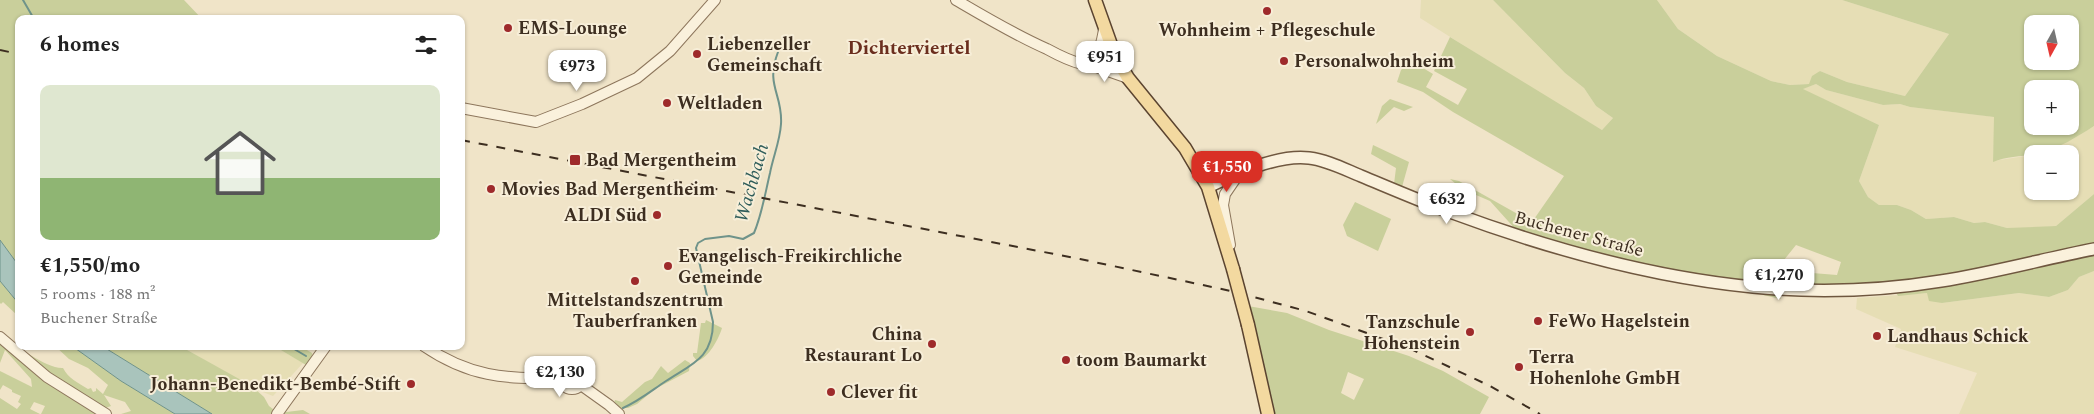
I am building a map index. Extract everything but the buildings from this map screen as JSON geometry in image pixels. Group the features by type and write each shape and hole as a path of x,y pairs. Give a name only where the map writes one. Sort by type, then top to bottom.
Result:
{"main road":[{"path":"1095,0 1115,56 1128,78 1191,157 1208,187 1248,325 1268,414"},
{"path":"1191,157 1214,176 1223,178 1237,175"},
{"name":"Buchener Straße","path":"1208,187 1263,164 1288,158 1309,158 1335,165 1448,211 1516,236 1564,250 1695,280 1754,287 1822,290 1864,289 1928,283 1978,274 2094,248"}],"street":[{"path":"465,109 536,122 602,95 637,78 670,52 714,0"},
{"path":"956,0 1030,42 1083,64 1104,61 1115,56"},
{"path":"1090,64 1100,49 1104,29"},
{"path":"1090,64 1128,78"},
{"path":"1232,265 1223,205 1225,194 1237,175"},
{"path":"0,337 15,350"},
{"path":"15,350 47,377 106,414"},
{"path":"278,413 323,350"},
{"path":"430,350 446,360 487,375 506,378 559,379 567,388 581,386"},
{"path":"559,379 560,370 564,367 568,365 578,366 584,376 581,386"},
{"path":"581,386 619,414"}],"shaded area":[{"path":"1421,0 1493,0 1565,73 1584,88 1596,106 1613,118 1602,130 1554,102 1420,18"},
{"path":"1657,0 1842,0 1949,34 1905,96 1847,82 1820,71 1810,84 1790,85 1771,81 1717,56 1678,29"},
{"path":"1816,84 1826,90 1883,105 1900,104 1910,107 1995,117 1993,161 2024,156 2024,200 2079,200 2079,145 2059,145 2073,139 2094,126 2094,194 2056,226 2024,229 2007,228 1985,222 1974,223 1954,217 1926,219 1911,210 1897,205 1879,205 1868,197 1859,181 1879,125 1802,89"},
{"path":"2094,271 2094,414 1959,414 1977,373 1895,347 1901,329 1856,309 1857,298 1928,293 1942,303 2019,293 2049,297 2068,290 2079,277"},
{"path":"187,350 281,350 303,363 273,396 255,389"}],"green space":[{"path":"0,0 184,0 198,15 15,15 15,261 0,240"},
{"path":"1493,0 1657,0 1678,29 1717,56 1771,81 1790,85 1809,84 1812,76 1820,71 1847,82 1905,96 1949,34 1842,0 2094,0 2094,126 2079,135 2079,80 2024,80 2024,135 2079,135 2061,145 2024,145 2024,156 1993,162 1994,117 1910,107 1900,104 1883,105 1826,90 1816,84 1803,89 1879,125 1859,181 1868,197 1879,205 1897,205 1911,210 1926,219 1954,217 1974,223 1985,222 2007,228 2056,226 2094,194 2094,271 2079,277 2068,290 2049,297 2019,293 1942,303 1929,301 1927,293 1898,296 1895,291 1852,294 1778,295 1781,299 1763,295 1768,288 1695,280 1517,231 1490,201 1462,189 1450,179 1459,181 1532,222 1564,176 1453,112 1423,92 1397,82 1401,70 1406,65 1418,65 1433,74 1426,87 1458,105 1467,89 1434,71 1450,37 1602,130 1613,118 1596,106 1584,88 1565,73","holes":["1796,245 1841,262 1837,275 1776,270"]},
{"path":"1390,99 1413,107 1404,111 1394,107 1376,124 1382,106"},
{"path":"1373,145 1409,162 1402,187 1394,184 1396,168 1371,154"},
{"path":"1355,202 1391,219 1378,251 1347,236 1343,225"},
{"path":"0,281 15,299 15,313 3,302 0,303"},
{"path":"1248,306 1287,313 1329,330 1409,356 1443,371 1489,397 1480,414 1268,414","holes":["1348,372 1364,379 1354,400 1341,393"]},
{"path":"706,320 722,328 716,342 706,356 697,361 693,353 697,353 701,323 705,323"},
{"path":"0,337 15,346 15,350 22,350 49,365 63,368 77,382 88,389 91,388 93,392 96,391 96,388 103,394 108,385 88,368 69,359 59,350 78,350 121,381 175,414 121,414 131,411 125,402 104,395 111,406 100,410 106,414 41,414 45,406 34,402 30,409 40,414 0,414 0,398 17,409 21,404 18,402 21,396 3,385 0,390 0,371 32,387 31,379 5,350 0,363"},
{"path":"108,350 187,350 255,389 264,397 269,406 278,413 303,410 310,414 212,414"},
{"path":"281,350 307,350 312,353 313,357 306,365"},
{"path":"685,360 690,363 689,371 655,389 637,404 628,408 612,408 615,400 622,402 645,382 652,379 661,366 668,373"}],"water":[{"path":"0,240 15,261 15,299 0,281"},
{"path":"78,350 108,350 212,414 175,414 121,381"}],"waterway":[{"path":"23,0 32,15"},
{"name":"Wachbach","path":"623,408 640,399 699,359 709,344 713,322 696,248 698,243 705,239 729,236 743,239 754,233 778,143 781,124 780,105 773,73 778,52"},
{"path":"296,350 306,356"}],"railway":[{"path":"0,50 15,53"},
{"path":"465,141 1080,259 1231,291 1306,311 1411,349 1490,386 1540,414"}],"place":[{"name":"Wohnheim + Pflegeschule","path":"1267,11"},
{"name":"EMS-Lounge","path":"508,28"},
{"name":"Liebenzeller Gemeinschaft","path":"697,54"},
{"name":"Personalwohnheim","path":"1284,61"},
{"name":"Weltladen","path":"667,103"},
{"name":"Bad Mergentheim","path":"575,160"},
{"name":"Movies Bad Mergentheim","path":"491,189"},
{"name":"ALDI Süd","path":"657,215"},
{"name":"Evangelisch-Freikirchliche Gemeinde","path":"668,266"},
{"name":"Mittelstandszentrum Tauberfranken","path":"635,281"},
{"name":"FeWo Hagelstein","path":"1538,321"},
{"name":"Tanzschule Hohenstein","path":"1470,332"},
{"name":"Landhaus Schick","path":"1877,336"},
{"name":"China Restaurant Lo","path":"932,344"},
{"name":"toom Baumarkt","path":"1066,360"},
{"name":"Terra Hohenlohe GmbH","path":"1519,367"},
{"name":"Johann-Benedikt-Bembé-Stift","path":"411,384"},
{"name":"Clever fit","path":"831,392"}],"district":[{"name":"Dichterviertel","path":"909,48"}]}
